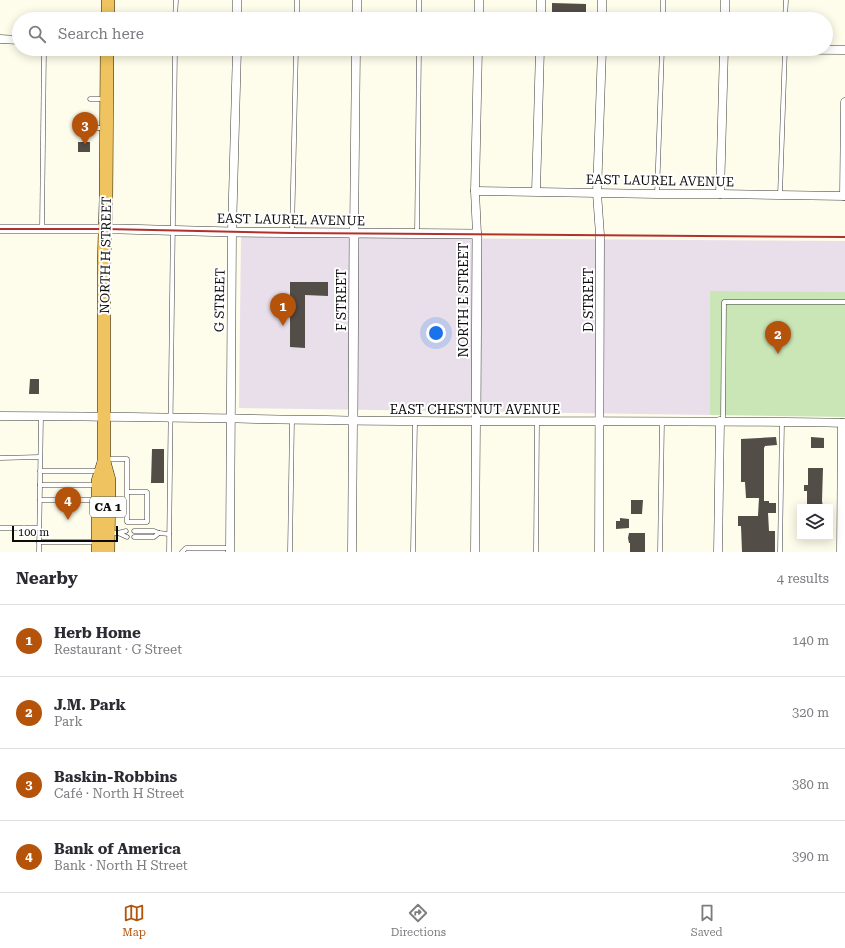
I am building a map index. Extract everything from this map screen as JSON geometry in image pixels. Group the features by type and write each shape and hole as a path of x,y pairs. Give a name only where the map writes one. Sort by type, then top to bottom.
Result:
{"highway":[{"path":"108,0 108,12"},
{"name":"NORTH H STREET","path":"98,547 98,485 103,464 104,416 107,56"},
{"name":"NORTH H STREET","path":"103,464 109,480 113,533 108,552"}],"street":[{"path":"237,0 237,12"},
{"path":"356,12 357,0"},
{"path":"479,0 479,12"},
{"path":"541,0 541,12"},
{"path":"602,0 602,12"},
{"path":"724,12 725,0"},
{"path":"0,39 12,40"},
{"path":"833,50 845,50"},
{"name":"G STREET","path":"230,550 232,232 237,56"},
{"name":"F STREET","path":"352,552 356,56"},
{"name":"NORTH E STREET","path":"475,552 477,234 475,190 478,56"},
{"path":"536,191 540,56"},
{"name":"D STREET","path":"599,552 600,235 597,193 602,56"},
{"path":"720,194 724,56"},
{"path":"844,196 845,102"},
{"name":"EAST LAUREL AVENUE","path":"475,190 844,196"},
{"name":"EAST LAUREL AVENUE","path":"0,229 477,234"},
{"name":"EAST CHESTNUT AVENUE","path":"0,416 104,416 415,421 722,421 844,423"},
{"path":"718,552 722,421"},
{"path":"841,552 844,423"}],"lane":[{"path":"175,12 176,0"},
{"path":"297,0 297,12"},
{"path":"419,0 419,12"},
{"path":"663,0 663,12"},
{"path":"785,12 786,0"},
{"path":"42,229 44,56"},
{"path":"169,552 175,56"},
{"path":"292,232 296,56"},
{"path":"417,234 419,56"},
{"path":"657,194 662,56"},
{"path":"780,195 785,56"},
{"path":"90,99 106,99"},
{"path":"80,128 106,128"},
{"path":"722,421 724,302 845,302"},
{"path":"39,552 41,416"},
{"path":"290,552 292,419"},
{"path":"413,552 415,421"},
{"path":"536,552 537,421"},
{"path":"660,552 662,421"},
{"path":"780,552 782,422"},
{"path":"0,458 40,457"},
{"path":"40,471 103,464 127,459 126,522 147,522 147,492 127,492"},
{"path":"40,485 98,485"},
{"path":"40,500 98,500"},
{"path":"0,528 39,528"},
{"path":"113,533 126,531"},
{"path":"134,531 154,531 169,534"},
{"path":"113,533 126,537"},
{"path":"134,537 154,537 159,533"},
{"path":"39,542 98,547"},
{"path":"182,552 186,548 230,550"}],"shaded area":[{"path":"241,237 845,241 845,292 710,292 710,415 239,408"}],"green space":[{"path":"710,291 845,292 845,417 710,415"}],"building":[{"path":"552,3 586,4 586,12 552,12"},
{"path":"78,142 90,142 90,152 78,152"},
{"path":"290,282 328,282 328,296 305,295 305,348 290,347"},
{"path":"30,379 39,379 39,394 29,394"},
{"path":"776,437 777,445 765,446 764,448 764,501 776,503 776,513 768,513 769,531 775,531 775,552 742,552 741,526 738,526 738,516 758,516 759,498 746,498 745,482 741,482 741,439"},
{"path":"811,437 824,438 824,448 811,448"},
{"path":"152,449 164,449 164,483 151,483"},
{"path":"808,468 823,468 822,504 807,504 807,491 804,491 804,485 808,485"},
{"path":"631,500 643,500 642,514 631,514"},
{"path":"620,518 629,519 629,528 616,529 616,521 620,521"},
{"path":"629,533 645,533 645,552 630,552 630,543 628,538"}],"railway":[{"path":"0,229 106,229 292,233 845,237"}],"place":[{"name":"Baskin-Robbins","path":"85,145"},
{"name":"Herb Home","path":"283,326"},
{"name":"J.M. Park","path":"778,354"},
{"name":"Bank of America","path":"68,520"}]}
